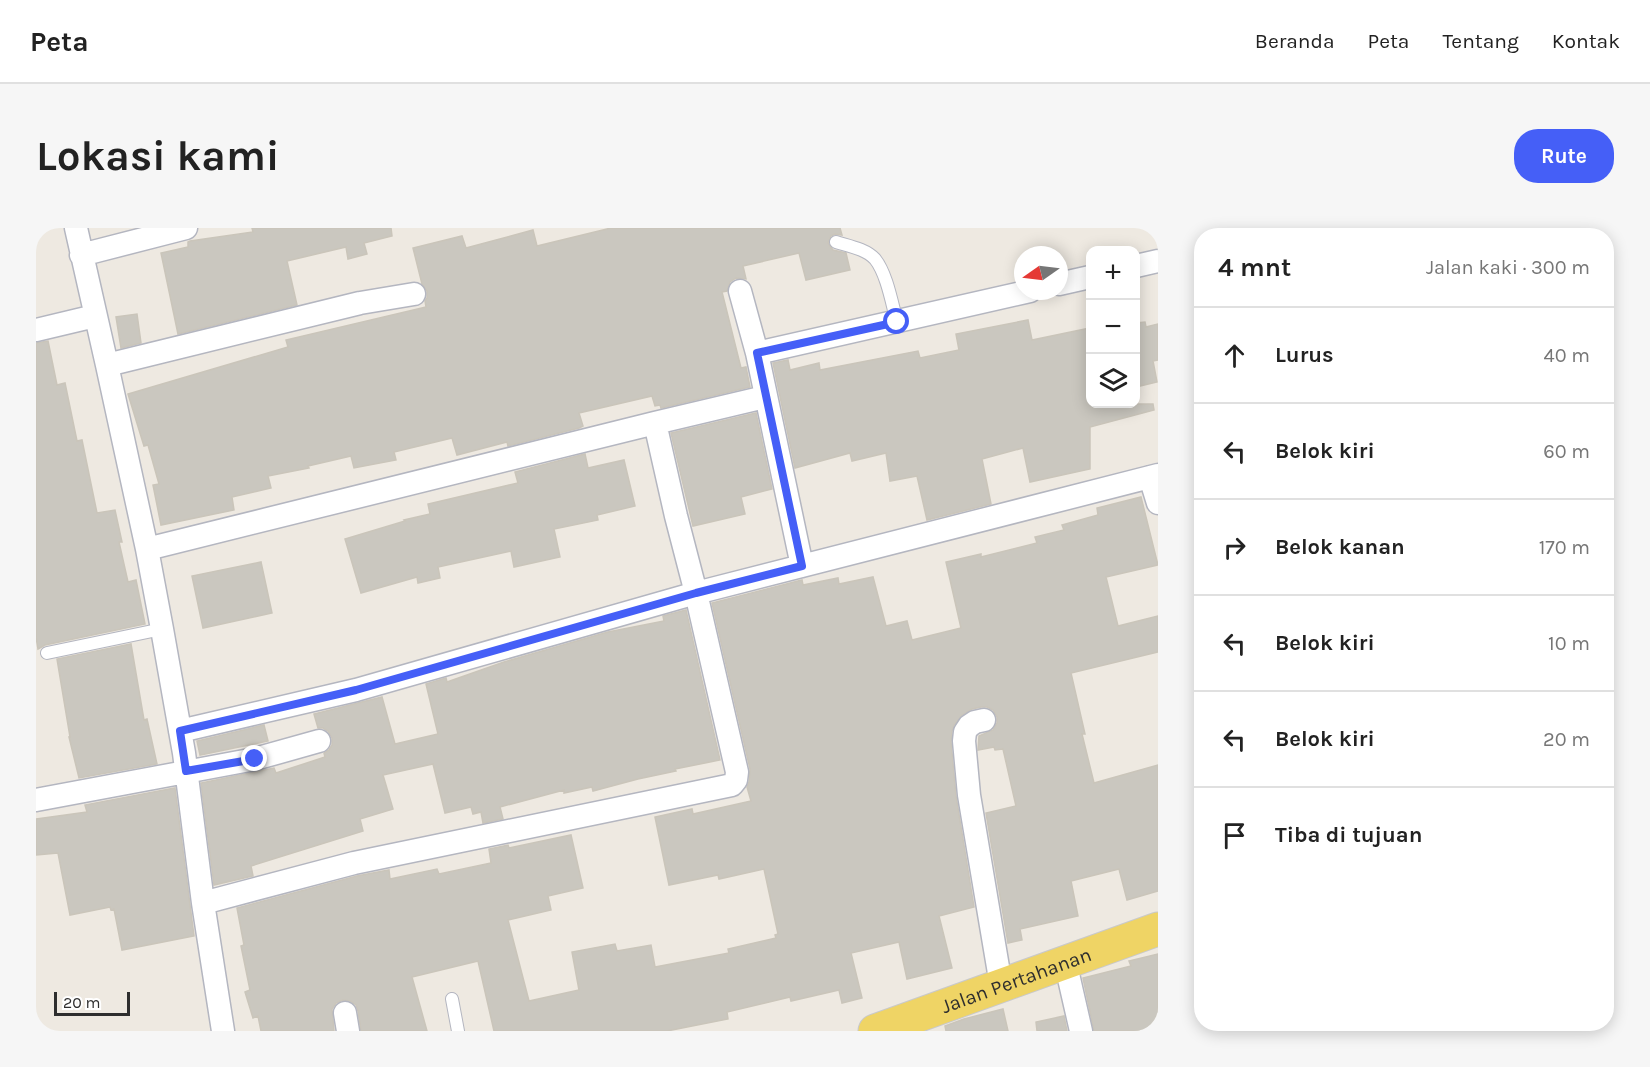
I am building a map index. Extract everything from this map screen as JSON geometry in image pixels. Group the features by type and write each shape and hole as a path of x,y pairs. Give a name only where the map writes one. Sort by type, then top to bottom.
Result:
{"main road":[{"name":"Jalan Pertahanan","path":"879,1030 916,1024 1001,985 1065,962 1157,935"}],"street":[{"path":"75,228 147,549 162,629 180,731 223,1031"},
{"path":"81,255 186,228"},
{"path":"1140,265 1158,261"},
{"path":"1068,282 1086,278"},
{"path":"740,291 757,353 802,566"},
{"path":"107,365 360,303 414,294"},
{"path":"757,353 1014,295"},
{"path":"36,330 95,316"},
{"path":"147,549 765,397"},
{"path":"203,903 354,863 732,785 736,780 737,772 655,423"},
{"path":"180,731 356,690 696,593 1154,476 1158,503"},
{"path":"984,720 969,726 965,732 964,741 969,795 1001,985"},
{"path":"36,800 255,759 319,741"},
{"path":"1065,962 1081,1031"}],"lane":[{"path":"836,242 861,250 874,259 883,275 897,322"},
{"path":"47,653 162,629"},
{"path":"452,999 458,1031"}],"building":[{"path":"252,228 391,228 392,236 364,243 367,254 348,259 346,247 287,261 297,305 178,334 161,253 188,247 190,241 253,232"},
{"path":"611,228 840,228 842,235 831,236 828,243 833,250 846,253 850,270 806,280 799,253 743,266 746,279 736,278 730,282 727,291 722,292 741,368 746,367 750,387 661,408 660,405 655,406 652,396 579,413 583,426 579,428 508,446 507,442 457,455 452,438 394,452 396,460 354,468 351,456 308,466 309,468 268,476 271,488 232,497 234,510 161,525 153,485 159,484 148,445 144,446 128,394 288,347 286,340 426,307 427,291 422,284 413,248 462,236 466,248 533,230 537,246"},
{"path":"137,314 141,343 121,348 116,317"},
{"path":"1028,320 1032,340 1086,329 1086,408 1140,408 1140,404 1153,404 1154,410 1090,427 1090,469 1030,482 1023,448 982,459 991,504 927,520 917,476 890,481 886,453 852,461 850,453 795,468 773,363 788,360 790,370 819,363 820,370 918,351 920,358 959,350 956,334"},
{"path":"1145,322 1146,327 1158,324 1158,360 1153,361 1157,382 1140,386 1140,354 1140,323"},
{"path":"48,341 57,385 65,383 77,441 82,440 97,513 115,510 128,582 136,580 145,624 45,645 38,649 36,637 36,343"},
{"path":"756,413 772,489 741,497 745,514 693,526 671,433"},
{"path":"585,454 588,468 624,460 635,506 597,515 598,520 554,529 560,557 514,567 511,551 438,567 440,578 418,583 417,577 361,593 345,539 430,514 428,504 518,483 515,472"},
{"path":"1141,497 1158,565 1106,577 1118,626 1158,616 1158,652 1071,673 1094,783 1158,765 1158,891 1127,900 1119,869 1071,881 1078,916 1020,929 1022,940 1008,943 986,813 1016,806 1003,749 995,750 994,747 978,750 979,736 993,730 997,723 993,710 981,707 962,715 952,731 956,796 974,907 939,916 952,968 907,979 899,942 851,953 862,998 842,1003 839,990 791,1001 790,997 727,1012 728,1019 667,1031 494,1031 478,961 412,977 427,1031 361,1031 356,1005 343,1000 336,1003 332,1009 334,1031 261,1031 258,1016 253,1018 245,992 250,990 241,946 244,945 237,908 357,876 389,870 390,879 437,869 439,874 491,863 489,849 508,845 509,848 571,835 583,888 548,896 551,910 508,920 529,1001 579,990 572,952 615,944 617,951 651,945 655,967 729,953 728,949 776,938 775,935 778,934 764,869 719,879 718,875 669,885 655,817 692,809 693,814 751,801 747,787 750,769 712,603 802,580 803,585 838,578 839,584 873,577 886,626 907,621 912,640 961,628 946,562 981,554 981,557 1037,543 1035,537 1064,530 1062,525 1098,515 1097,508"},
{"path":"261,562 272,613 203,628 192,576"},
{"path":"686,610 720,760 675,769 676,771 593,791 592,787 564,793 564,790 500,807 503,819 483,823 481,812 473,814 471,807 445,813 433,764 383,775 393,809 360,819 363,831 251,866 253,876 214,885 201,783 274,768 276,773 325,757 324,753 332,745 332,738 328,731 318,728 314,714 382,697 395,744 438,734 426,684 446,678 447,682 504,662 608,632 664,621 663,616"},
{"path":"131,644 144,720 147,719 157,764 79,778 69,737 57,659"},
{"path":"264,725 268,741 200,755 197,741"},
{"path":"175,788 194,936 122,950 114,909 111,910 110,907 70,915 58,853 36,855 36,819 87,812 85,805"},
{"path":"1158,954 1158,1031 1094,1031 1083,978 1131,966 1129,961"},
{"path":"1003,1009 1008,1031 946,1031 945,1026"},
{"path":"1064,1016 1067,1031 1037,1031 1036,1022"}],"route":[{"path":"255,759 186,771 180,731 356,690 696,593 802,566 757,353 897,322"}]}
